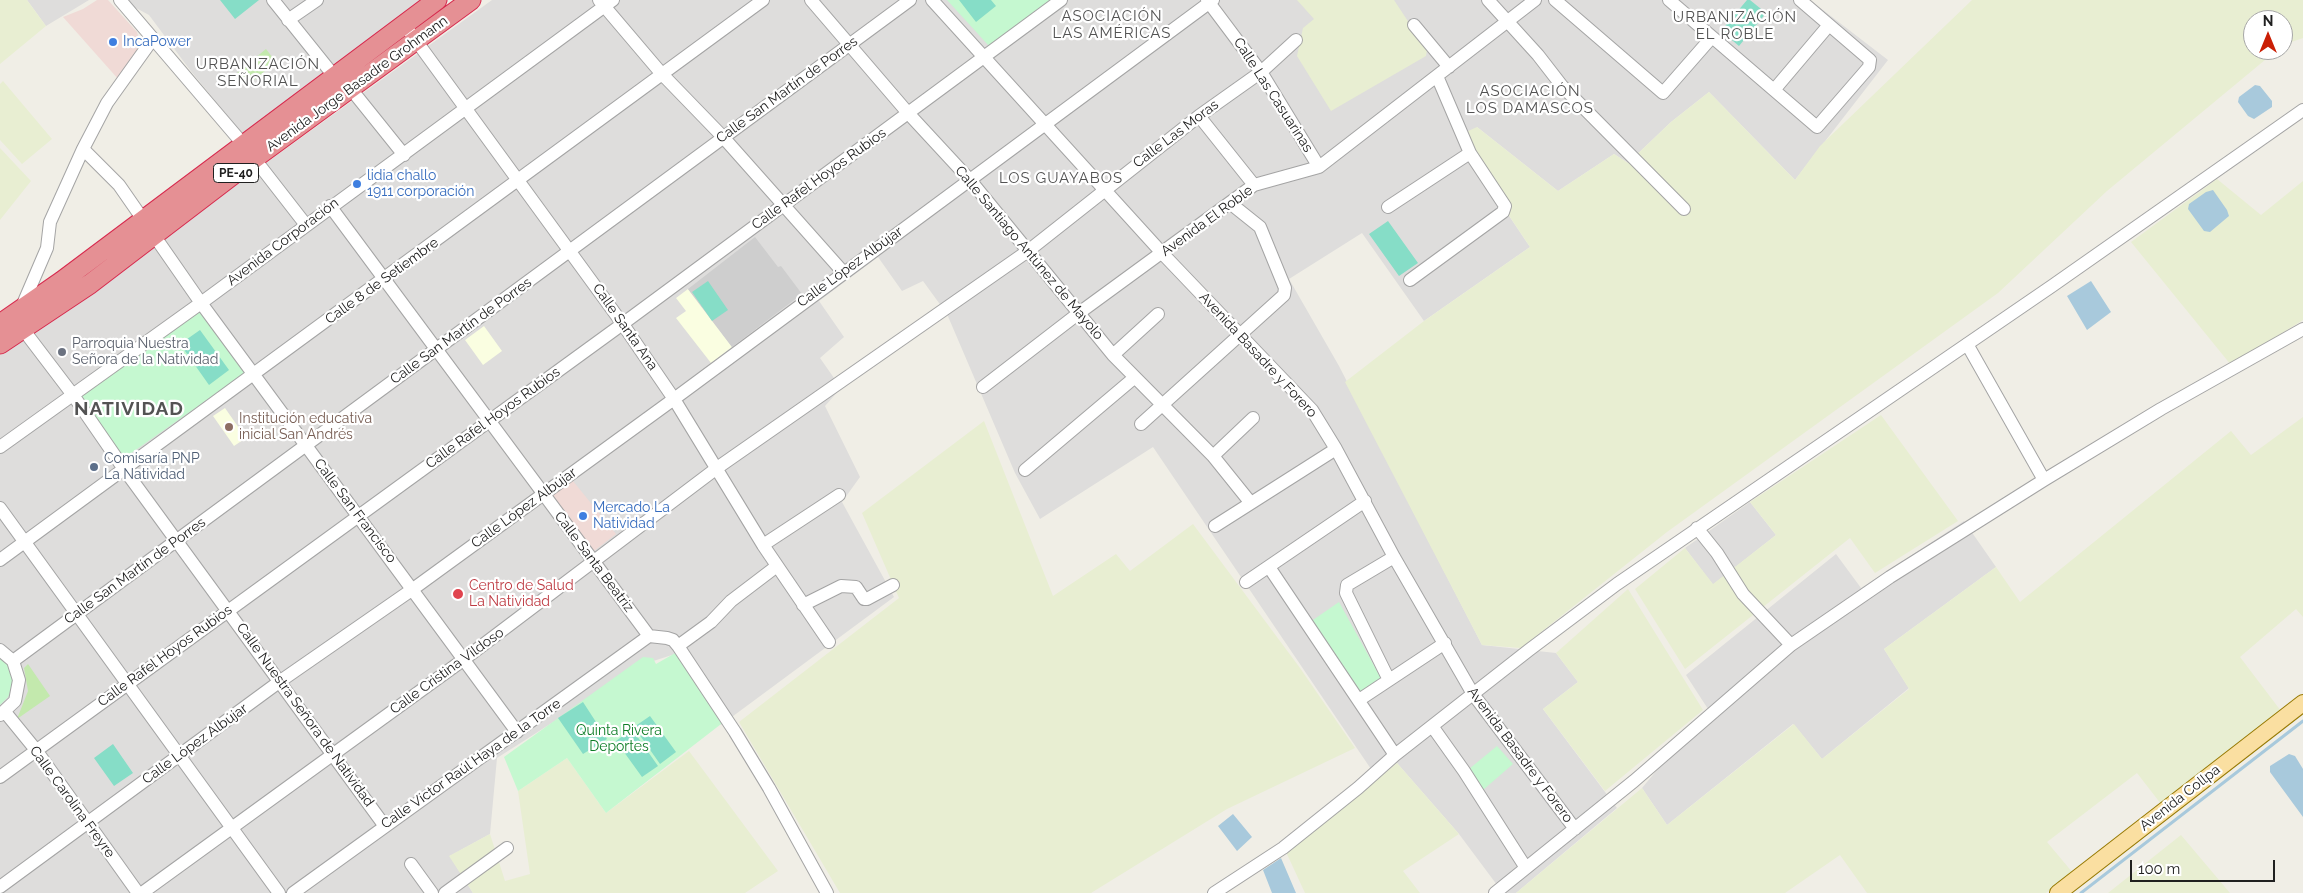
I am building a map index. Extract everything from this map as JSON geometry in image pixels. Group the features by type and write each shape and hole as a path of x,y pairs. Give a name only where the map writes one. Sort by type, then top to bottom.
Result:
{"highway":[{"name":"Avenida Jorge Basadre Grohmann","path":"149,227 243,144 437,0"},
{"name":"Avenida Jorge Basadre Grohmann","path":"0,344 14,320 149,227 255,158 471,0"}],"main road":[{"name":"Avenida Collpa","path":"2058,893 2303,703"}],"street":[{"path":"120,0 152,40 255,158 306,225"},
{"path":"273,0 334,76 351,88 404,155"},
{"path":"288,20 317,0"},
{"name":"Calle 8 de Setiembre","path":"0,560 518,181 661,73 763,0"},
{"name":"Calle Santiago Antúnez de Mayolo","path":"812,0 908,113 970,180 1113,355 1213,456 1250,502"},
{"name":"Calle San Martín de Porres","path":"13,662 910,0"},
{"name":"Avenida Basadre y Forero","path":"932,0 1162,253 1312,410 1336,449 1394,557 1473,694 1575,828"},
{"name":"Calle Rafel Hoyos Rubios","path":"0,777 491,420 1061,0"},
{"path":"1488,0 1538,55 1562,86 1684,209"},
{"name":"Avenida El Roble","path":"983,387 1079,313 1254,185 1319,167 1535,0"},
{"path":"1555,0 1663,93 1712,37"},
{"path":"1677,3 1712,37 1817,126 1870,64 1869,58 1800,0"},
{"name":"Calle Las Casuarinas","path":"1210,1 1261,72 1319,167"},
{"name":"Calle López Albújar","path":"0,887 279,682 413,589 543,494 843,272 1046,125 1210,1"},
{"path":"605,2 661,73 724,138 843,272"},
{"name":"Avenida Corporación","path":"0,447 201,303 330,206 404,155 605,2"},
{"name":"Calle Santa Ana","path":"404,24 570,250 674,398 763,545 829,642"},
{"path":"1414,25 1449,66"},
{"path":"1774,90 1829,26"},
{"path":"14,320 47,248 50,222 83,149 107,103 152,40"},
{"name":"Calle Las Moras","path":"799,412 1028,251 1104,189 1199,116 1261,72 1296,40"},
{"path":"1410,280 1503,212 1504,206 1470,153 1437,76"},
{"path":"1214,893 1283,848 1358,788 1395,755 1601,596 2303,110"},
{"path":"1199,116 1254,185"},
{"name":"Calle San Francisco","path":"83,149 119,185 201,303 360,515 463,660 517,732"},
{"path":"1388,207 1470,153"},
{"path":"1142,424 1283,297 1285,288 1260,228 1230,203"},
{"name":"Calle Santa Beatriz","path":"330,206 650,636"},
{"path":"1113,355 1158,314"},
{"name":"Calle Nuestra Señora de Natividad","path":"14,320 73,395 124,469 384,825"},
{"path":"1495,893 1634,781 1792,645 1890,577 2044,480 2161,409 2303,329"},
{"path":"1967,344 2044,480"},
{"path":"1025,470 1134,378"},
{"name":"Calle Cristina Vildoso","path":"142,893 463,660 717,468 799,412"},
{"path":"1213,456 1253,418"},
{"path":"1215,526 1336,449"},
{"path":"763,545 839,495"},
{"path":"1246,582 1364,501"},
{"path":"0,508 279,893"},
{"path":"1697,528 1717,553 1743,594 1792,645"},
{"path":"1389,680 1346,594 1347,585 1394,557"},
{"path":"678,646 711,622 731,601 777,566"},
{"path":"1269,568 1395,755"},
{"path":"804,605 841,586 856,587 864,599 866,599 893,585"},
{"path":"650,636 673,640 678,646 745,748 827,893"},
{"name":"Calle Víctor Raúl Haya de la Torre","path":"293,893 384,825 650,636"},
{"path":"1359,700 1445,643"},
{"path":"0,650 13,662 18,674 20,687 15,701 3,714"},
{"name":"Calle Carolina Freyre","path":"3,714 36,750 138,893"},
{"path":"1432,726 1464,771 1526,868"},
{"path":"445,893 507,848"},
{"path":"411,864 432,893"}],"shaded area":[{"path":"0,0 27,0 46,26 0,64"},
{"path":"27,0 89,0 46,26"},
{"name":"IncaPower","path":"97,0 108,0 137,32 141,46 119,80 63,17 83,9"},
{"path":"121,0 431,0 245,137 190,70 149,15"},
{"path":"492,0 1810,0 1888,60 1795,180 1709,92 1671,122 1628,163 1614,154 1558,191 1477,127 1473,162 1530,247 1424,321 1362,233 1289,279 1339,366 1482,645 1556,653 1578,682 1543,709 1617,808 1516,893 1503,893 1459,834 1397,763 1373,772 1153,447 1040,519 1015,473 947,314 923,281 902,291 878,257 819,301 844,337 820,358 841,388 825,406 860,477 842,502 894,597 721,725 672,655 644,664 497,758 490,834 450,856 473,893 0,893 0,355"},
{"path":"1297,0 1394,0 1427,50 1426,56 1331,111 1297,56 1303,28 1314,19"},
{"path":"1972,0 2303,0 2303,38 2293,42 2293,10 2243,10 2243,60 2265,60 2107,191 1998,293 1667,532 1521,648 1482,645 1345,382 1424,321 1530,247 1473,162 1464,133 1477,127 1558,191 1614,154 1628,163 1671,122 1709,92 1795,180 1820,146"},
{"path":"3,81 52,139 22,164 0,140 0,84"},
{"path":"0,148 31,181 0,220"},
{"path":"2217,179 2261,215 2303,181 2303,320 2231,365 2131,242"},
{"path":"755,237 778,267 781,266 802,294 732,347 688,289"},
{"path":"688,289 732,347 711,363 676,318 686,311 676,298"},
{"path":"484,326 502,351 483,365 465,340"},
{"name":"Institución educativa inicial San Andrés","path":"225,408 246,438 234,446 213,416"},
{"path":"1881,415 1958,521 1875,573 1850,538 1685,669 1635,589 1685,548 1713,584 1776,535 1750,502"},
{"path":"2303,417 2303,617 2296,609 2240,657 2281,711 2161,804 2137,773 2047,842 2073,873 2046,893 1867,893 1840,855 1785,893 1516,893 1642,788 1667,825 1794,724 1822,759 1909,689 1884,649 1996,567 2020,602 2231,431 2251,455"},
{"path":"984,421 1053,596 1116,554 1130,571 1193,524 1300,668 1355,748 1227,809 1091,893 840,893 739,722 899,598 862,513"},
{"name":"Mercado La Natividad","path":"573,481 616,534 594,551 591,551 552,498 553,494"},
{"path":"1750,502 1776,535 1713,585 1685,548"},
{"path":"1964,521 1996,567 1884,649 1909,688 1822,759 1793,724 1667,825 1642,788 1708,709 1686,675 1836,554 1861,588"},
{"path":"1628,589 1703,710 1605,791 1543,709 1578,682 1556,653"},
{"path":"689,751 778,871 745,893 473,893 449,856 490,834 505,881 530,874 518,791 567,758 606,813"},
{"path":"1397,763 1459,834 1403,871 1420,893 1305,893 1286,852"},
{"path":"2181,835 2230,893 2108,893"}],"green space":[{"path":"220,0 259,0 235,19"},
{"path":"947,0 1053,0 989,46"},
{"path":"959,0 991,0 996,6 976,22"},
{"path":"1747,0 1750,0 1766,13 1739,46 1721,31"},
{"path":"266,49 276,62 248,85 237,73"},
{"path":"1388,221 1418,263 1399,276 1369,234"},
{"path":"708,281 728,310 712,321 692,292"},
{"path":"202,308 248,371 120,461 77,398"},
{"path":"200,330 229,370 209,385 180,344"},
{"path":"1339,602 1383,682 1359,696 1310,622"},
{"name":"Quinta Rivera Deportes","path":"677,652 725,721 606,813 567,758 518,791 504,757 643,657 653,658 656,664"},
{"path":"0,657 10,667 13,677 12,688 8,697 0,705"},
{"path":"28,664 50,696 17,719 28,691 24,668"},
{"path":"583,702 607,739 583,754 558,718"},
{"path":"650,716 676,752 660,764 634,727"},
{"path":"632,729 658,766 642,777 616,741"},
{"path":"113,744 133,773 114,786 94,758"},
{"path":"1497,746 1513,764 1483,790 1469,769"}],"water":[{"path":"2255,85 2260,86 2272,101 2272,107 2254,119 2248,116 2238,102 2239,97"},
{"path":"2213,190 2229,216 2210,232 2204,231 2188,209 2189,204 2206,192"},
{"path":"2091,281 2111,312 2087,330 2067,296"},
{"path":"2289,754 2295,756 2303,769 2303,817 2270,772 2270,766"},
{"path":"1233,814 1252,837 1237,851 1218,826"},
{"path":"1281,858 1296,893 1272,893 1263,870"}],"waterway":[{"path":"2081,893 2303,721"}],"place":[{"name":"IncaPower","path":"113,42"},
{"name":"lidia challo 1911 corporación","path":"357,184"},
{"name":"Parroquia Nuestra Señora de la Natividad","path":"62,352"},
{"name":"Institución educativa inicial San Andrés","path":"229,427"},
{"name":"Comisaría PNP La Natividad","path":"94,467"},
{"name":"Mercado La Natividad","path":"583,516"},
{"name":"Centro de Salud La Natividad","path":"458,594"}],"district":[{"name":"ASOCIACIÓN LAS AMÉRICAS","path":"1112,24"},
{"name":"URBANIZACIÓN EL ROBLE","path":"1735,26"},
{"name":"URBANIZACIÓN SEÑORIAL","path":"258,72"},
{"name":"ASOCIACIÓN LOS DAMASCOS","path":"1530,100"},
{"name":"LOS GUAYABOS","path":"1061,178"},
{"name":"NATIVIDAD","path":"129,409"}]}
